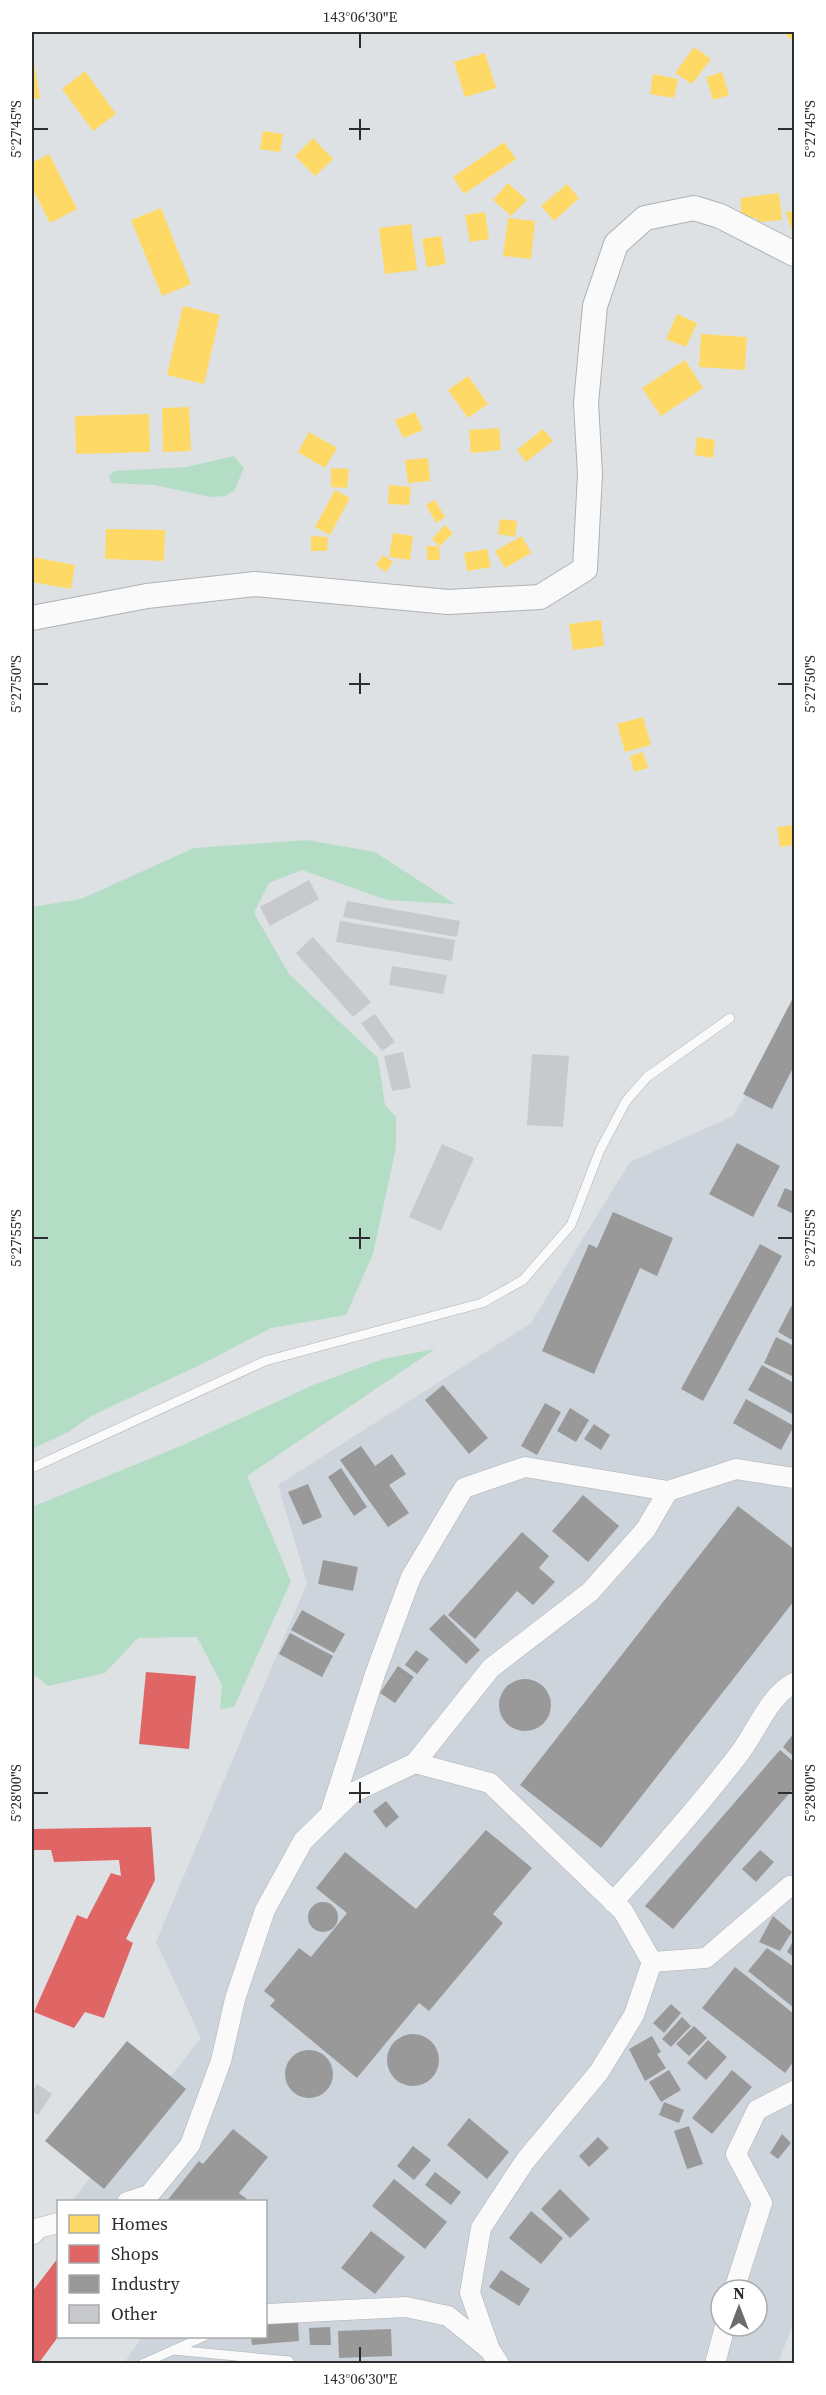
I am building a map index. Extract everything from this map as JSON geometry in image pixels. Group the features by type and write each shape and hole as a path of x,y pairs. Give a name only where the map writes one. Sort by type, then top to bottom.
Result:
{"street":[{"path":"32,618 147,596 255,584 448,602 540,597 585,568 590,474 586,403 595,306 616,244 645,218 694,208 720,216 795,254"},
{"path":"331,1814 375,1674 411,1577 464,1488 525,1467 668,1491 736,1469 795,1478"},
{"path":"149,2198 190,2145 221,2061 235,1999 265,1910 303,1841 352,1792 415,1763 491,1668 590,1592 646,1529 668,1491"},
{"path":"614,1902 669,1841 739,1755 782,1690 795,1683"},
{"path":"415,1763 490,1783 623,1911 652,1962 634,2015 599,2072 525,2161 481,2228 470,2293 495,2357"},
{"path":"652,1962 706,1958 790,1886 795,1888"},
{"path":"738,2278 762,2203 735,2154 757,2110 795,2091"},
{"path":"32,2235 39,2228 57,2223"},
{"path":"267,2314 406,2307 448,2316 495,2357"},
{"path":"715,2364 721,2338"}],"lane":[{"path":"32,1468 265,1361 482,1303 524,1280 571,1225 600,1150 626,1101 648,1077 730,1018"},
{"path":"142,2364 203,2338"},
{"path":"173,2350 290,2361 290,2364"}],"shaded area":[{"path":"794,1011 794,2322 778,2363 124,2363 141,2338 267,2338 267,2200 73,2200 201,2038 156,1942 307,1583 278,1485 531,1323 630,1162 733,1116"}],"green space":[{"path":"234,456 244,468 234,491 225,496 211,497 154,485 111,483 109,476 115,471 186,467"},
{"path":"307,840 375,852 455,904 387,900 302,870 269,883 254,913 289,974 378,1058 385,1105 396,1117 396,1148 373,1254 346,1315 271,1328 204,1363 91,1416 68,1432 32,1449 32,907 81,899 194,848"},
{"path":"435,1349 247,1476 291,1581 234,1707 220,1709 222,1685 197,1637 138,1638 105,1673 48,1686 32,1673 32,1507 183,1445 313,1385 383,1359"}],"building: Homes":[{"path":"783,32 794,32 794,42"},
{"path":"694,47 711,59 692,84 675,73"},
{"path":"32,51 40,98 32,99"},
{"path":"485,53 496,88 465,97 454,62"},
{"path":"85,71 116,114 93,131 62,89"},
{"path":"722,72 729,95 713,100 706,77"},
{"path":"653,74 678,79 674,98 650,94"},
{"path":"263,131 283,134 280,152 260,149"},
{"path":"313,138 333,159 315,176 295,156"},
{"path":"504,142 516,159 464,194 453,177"},
{"path":"49,154 77,209 50,223 32,187 32,163"},
{"path":"508,183 527,200 511,216 493,200"},
{"path":"567,184 579,198 554,221 541,206"},
{"path":"779,193 782,220 759,222 757,218 747,218 746,215 741,215 741,198"},
{"path":"161,208 191,284 162,296 131,220"},
{"path":"794,211 794,234 793,234 786,212"},
{"path":"485,212 489,239 470,242 465,215"},
{"path":"508,218 535,221 531,259 503,256"},
{"path":"411,224 417,270 385,274 379,228"},
{"path":"441,236 446,264 427,267 422,239"},
{"path":"183,306 220,315 204,384 167,375"},
{"path":"677,314 697,323 686,347 666,339"},
{"path":"701,334 747,337 745,370 699,367"},
{"path":"685,360 703,388 661,416 642,388"},
{"path":"468,376 488,404 468,418 448,390"},
{"path":"189,407 191,451 163,452 162,408"},
{"path":"415,412 423,430 403,438 395,420"},
{"path":"149,414 150,452 76,454 75,416"},
{"path":"499,428 501,450 471,453 469,430"},
{"path":"543,429 553,441 526,462 517,450"},
{"path":"309,432 337,448 325,468 298,452"},
{"path":"697,437 715,440 713,458 695,455"},
{"path":"428,458 430,481 408,483 405,460"},
{"path":"331,468 349,469 347,488 331,487"},
{"path":"389,485 411,487 409,505 388,504"},
{"path":"335,490 350,498 330,535 315,527"},
{"path":"435,500 445,517 436,523 426,505"},
{"path":"500,519 517,521 515,537 498,534"},
{"path":"445,525 453,533 440,546 432,539"},
{"path":"106,529 165,530 164,561 105,559"},
{"path":"393,533 413,536 410,560 389,557"},
{"path":"311,536 328,537 327,551 311,551"},
{"path":"522,536 531,553 505,568 495,551"},
{"path":"427,546 439,546 440,560 427,560"},
{"path":"487,549 491,567 467,571 464,553"},
{"path":"383,555 393,562 386,572 376,565"},
{"path":"32,557 75,565 71,589 32,582"},
{"path":"601,620 604,646 573,650 569,624"},
{"path":"643,717 651,745 625,752 617,724"},
{"path":"643,752 648,768 634,772 630,756"},
{"path":"794,825 794,845 780,847 777,827"}],"building: Shops":[{"path":"146,1672 196,1676 189,1749 139,1744"},
{"path":"151,1827 155,1880 126,1939 133,1943 104,2018 85,2012 74,2028 34,2012 77,1915 87,1919 111,1873 121,1876 119,1860 54,1862 51,1850 32,1850 32,1829"},
{"path":"57,2259 57,2338 38,2364 32,2364 32,2292"}],"building: Industry":[{"path":"794,996 794,1066 772,1109 743,1094"},
{"path":"737,1143 780,1166 753,1217 709,1194"},
{"path":"785,1188 794,1192 794,1214 777,1206"},
{"path":"613,1212 673,1238 657,1276 640,1268 594,1374 542,1351 589,1244 597,1248"},
{"path":"760,1244 782,1256 703,1401 681,1389"},
{"path":"792,1305 794,1307 794,1341 778,1332"},
{"path":"776,1337 794,1346 794,1377 764,1363"},
{"path":"762,1365 794,1383 794,1415 748,1390"},
{"path":"443,1385 488,1438 469,1454 425,1400"},
{"path":"746,1399 794,1426 781,1450 733,1423"},
{"path":"545,1403 561,1412 537,1455 521,1446"},
{"path":"570,1408 589,1420 576,1442 557,1431"},
{"path":"594,1424 610,1435 601,1450 584,1439"},
{"path":"361,1446 375,1466 392,1454 406,1474 389,1485 409,1513 388,1527 340,1460"},
{"path":"341,1468 367,1507 354,1516 328,1477"},
{"path":"308,1484 322,1517 303,1525 288,1492"},
{"path":"583,1495 619,1526 588,1562 552,1531"},
{"path":"738,1506 794,1549 794,1601 601,1848 520,1785"},
{"path":"522,1532 549,1556 539,1568 555,1582 533,1605 517,1591 475,1639 448,1615"},
{"path":"323,1560 358,1567 353,1591 318,1584"},
{"path":"302,1610 345,1634 334,1653 291,1630"},
{"path":"444,1614 480,1650 466,1664 429,1629"},
{"path":"290,1633 333,1656 322,1677 279,1654"},
{"path":"416,1650 429,1659 417,1674 405,1665"},
{"path":"398,1666 414,1677 395,1703 380,1693"},
{"path":"520,1679 530,1679 544,1686 551,1705 544,1724 530,1731 520,1731 510,1727 503,1720 499,1710 499,1700 503,1690 510,1683"},
{"path":"794,1733 794,1757 783,1747"},
{"path":"780,1750 794,1762 794,1788 673,1929 645,1906"},
{"path":"386,1801 399,1817 386,1828 373,1811"},
{"path":"486,1830 532,1868 493,1914 503,1923 429,2011 419,2003 357,2078 270,2006 275,2000 264,1991 299,1948 311,1957 347,1913 316,1888 345,1852 416,1909"},
{"path":"760,1850 774,1862 756,1882 742,1869"},
{"path":"323,1902 329,1903 337,1911 337,1923 329,1931 323,1932 317,1931 309,1923 308,1917 309,1911 317,1903"},
{"path":"773,1916 792,1932 780,1951 759,1942"},
{"path":"794,1939 794,1957 787,1952"},
{"path":"767,1948 794,1967 794,2008 748,1971"},
{"path":"735,1967 794,2014 794,2061 785,2073 702,2008"},
{"path":"671,2004 681,2013 664,2033 653,2023"},
{"path":"682,2017 691,2026 671,2047 662,2039"},
{"path":"694,2026 707,2038 689,2056 676,2044"},
{"path":"408,2034 418,2034 432,2041 439,2060 432,2079 418,2086 408,2086 398,2082 391,2075 387,2065 387,2055 391,2045 398,2038"},
{"path":"652,2036 661,2052 657,2054 666,2068 645,2081 629,2049"},
{"path":"708,2040 727,2057 706,2080 687,2063"},
{"path":"127,2041 186,2089 104,2189 45,2141"},
{"path":"304,2050 314,2050 326,2057 333,2069 333,2079 326,2091 314,2098 304,2098 289,2087 285,2079 285,2069 296,2054"},
{"path":"669,2070 681,2090 661,2102 649,2082"},
{"path":"732,2070 752,2087 712,2134 692,2118"},
{"path":"664,2102 684,2110 679,2123 659,2115"},
{"path":"469,2118 509,2152 487,2179 447,2145"},
{"path":"689,2126 703,2164 687,2169 674,2131"},
{"path":"233,2129 268,2157 239,2193 247,2200 168,2200 199,2161 203,2164"},
{"path":"782,2134 791,2143 778,2159 770,2153"},
{"path":"598,2137 609,2148 589,2167 579,2156"},
{"path":"413,2146 431,2160 414,2180 397,2166"},
{"path":"435,2172 461,2192 451,2205 425,2185"},
{"path":"394,2179 447,2222 425,2249 372,2206"},
{"path":"560,2189 590,2219 570,2238 541,2209"},
{"path":"531,2211 563,2238 541,2264 509,2238"},
{"path":"371,2231 405,2257 375,2294 341,2268"},
{"path":"501,2270 530,2289 519,2306 489,2287"},
{"path":"298,2321 299,2341 252,2345 251,2338 267,2338 267,2323"},
{"path":"330,2327 331,2345 310,2345 309,2328"},
{"path":"391,2329 392,2356 339,2358 338,2331"}],"building: Other":[{"path":"309,880 319,899 270,926 260,907"},
{"path":"347,901 460,921 457,937 343,917"},
{"path":"340,921 455,940 452,961 336,942"},
{"path":"313,937 371,1002 353,1017 296,953"},
{"path":"392,966 447,975 443,994 389,985"},
{"path":"375,1014 395,1042 382,1051 361,1023"},
{"path":"403,1052 411,1088 392,1091 384,1056"},
{"path":"532,1054 569,1056 563,1127 527,1125"},
{"path":"442,1144 474,1158 441,1231 409,1217"},
{"path":"37,2084 52,2094 38,2115 32,2111 32,2093"}]}
